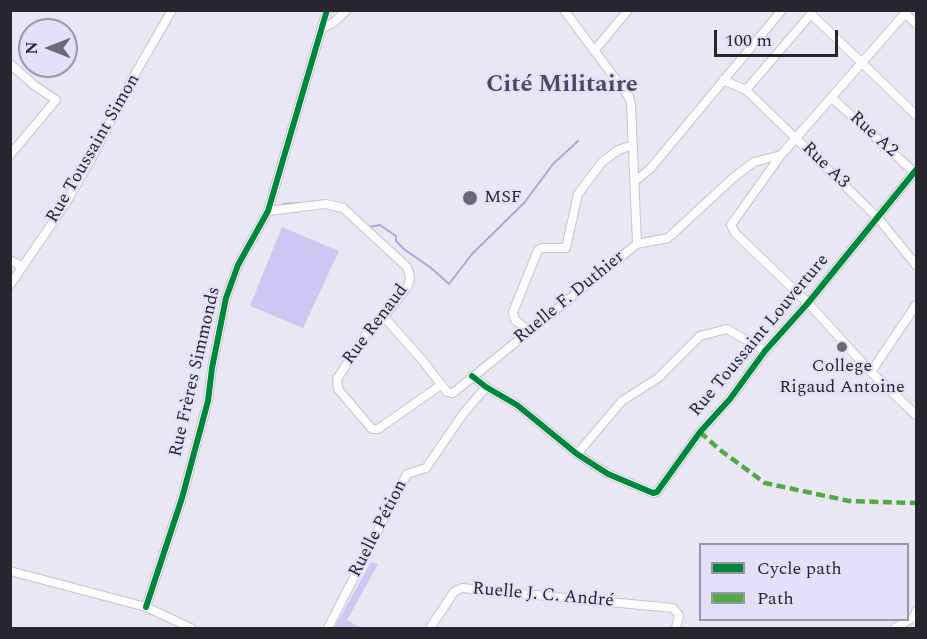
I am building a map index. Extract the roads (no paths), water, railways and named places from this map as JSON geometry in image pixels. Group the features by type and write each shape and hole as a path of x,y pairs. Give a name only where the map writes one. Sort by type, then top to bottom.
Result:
{"street":[{"name":"Rue Toussaint Simon","path":"10,285 66,203 172,10"},
{"name":"Rue Frères Simmonds","path":"146,606 182,498 208,401 226,298 238,265 268,211 327,10"},
{"path":"321,29 333,23 347,10"},
{"name":"Ruelle F. Duthier","path":"441,386 447,392 453,393 637,244 629,97 564,10"},
{"path":"594,51 628,10"},
{"path":"635,181 650,170 782,10"},
{"path":"916,24 906,12 781,155 731,225 735,233 808,303 871,372 916,416"},
{"path":"746,90 811,14 862,61 916,116"},
{"path":"10,64 56,100 10,155"},
{"name":"Rue A3","path":"723,80 746,90 878,218 916,265"},
{"name":"Rue A2","path":"832,98 915,171"},
{"path":"529,331 515,320 513,312 538,250 566,248 578,194 602,162 618,150 633,145"},
{"path":"637,244 668,238 733,178 754,162 781,155"},
{"name":"Rue Toussaint Louverture","path":"472,376 517,405 577,454 608,474 653,493 657,492 700,432 730,399 765,351 808,303 915,171"},
{"name":"Rue Renaud","path":"268,211 326,204 343,208 407,267 410,279 408,286 384,317 370,328 337,379 338,389 372,429 378,429 441,386"},
{"path":"10,260 23,267"},
{"path":"871,372 916,304"},
{"path":"384,317 423,361 441,386"},
{"path":"577,454 622,401 658,378 700,336 727,329 765,351"},
{"name":"Ruelle Pétion","path":"328,628 407,474 426,468 463,414 486,387"},
{"path":"10,571 146,606 191,628"},
{"name":"Ruelle J. C. André","path":"429,628 454,592 462,588 673,609 679,615 676,628"}],"waterway":[{"path":"367,226 380,225 396,236 396,241 405,250 430,267 449,284 472,254 524,203 553,164 578,141"},
{"path":"284,204 303,203"}],"place":[{"name":"MSF","path":"470,198"},
{"name":"College Rigaud Antoine","path":"842,347"}],"district":[{"name":"Cité Militaire","path":"562,86"}]}
